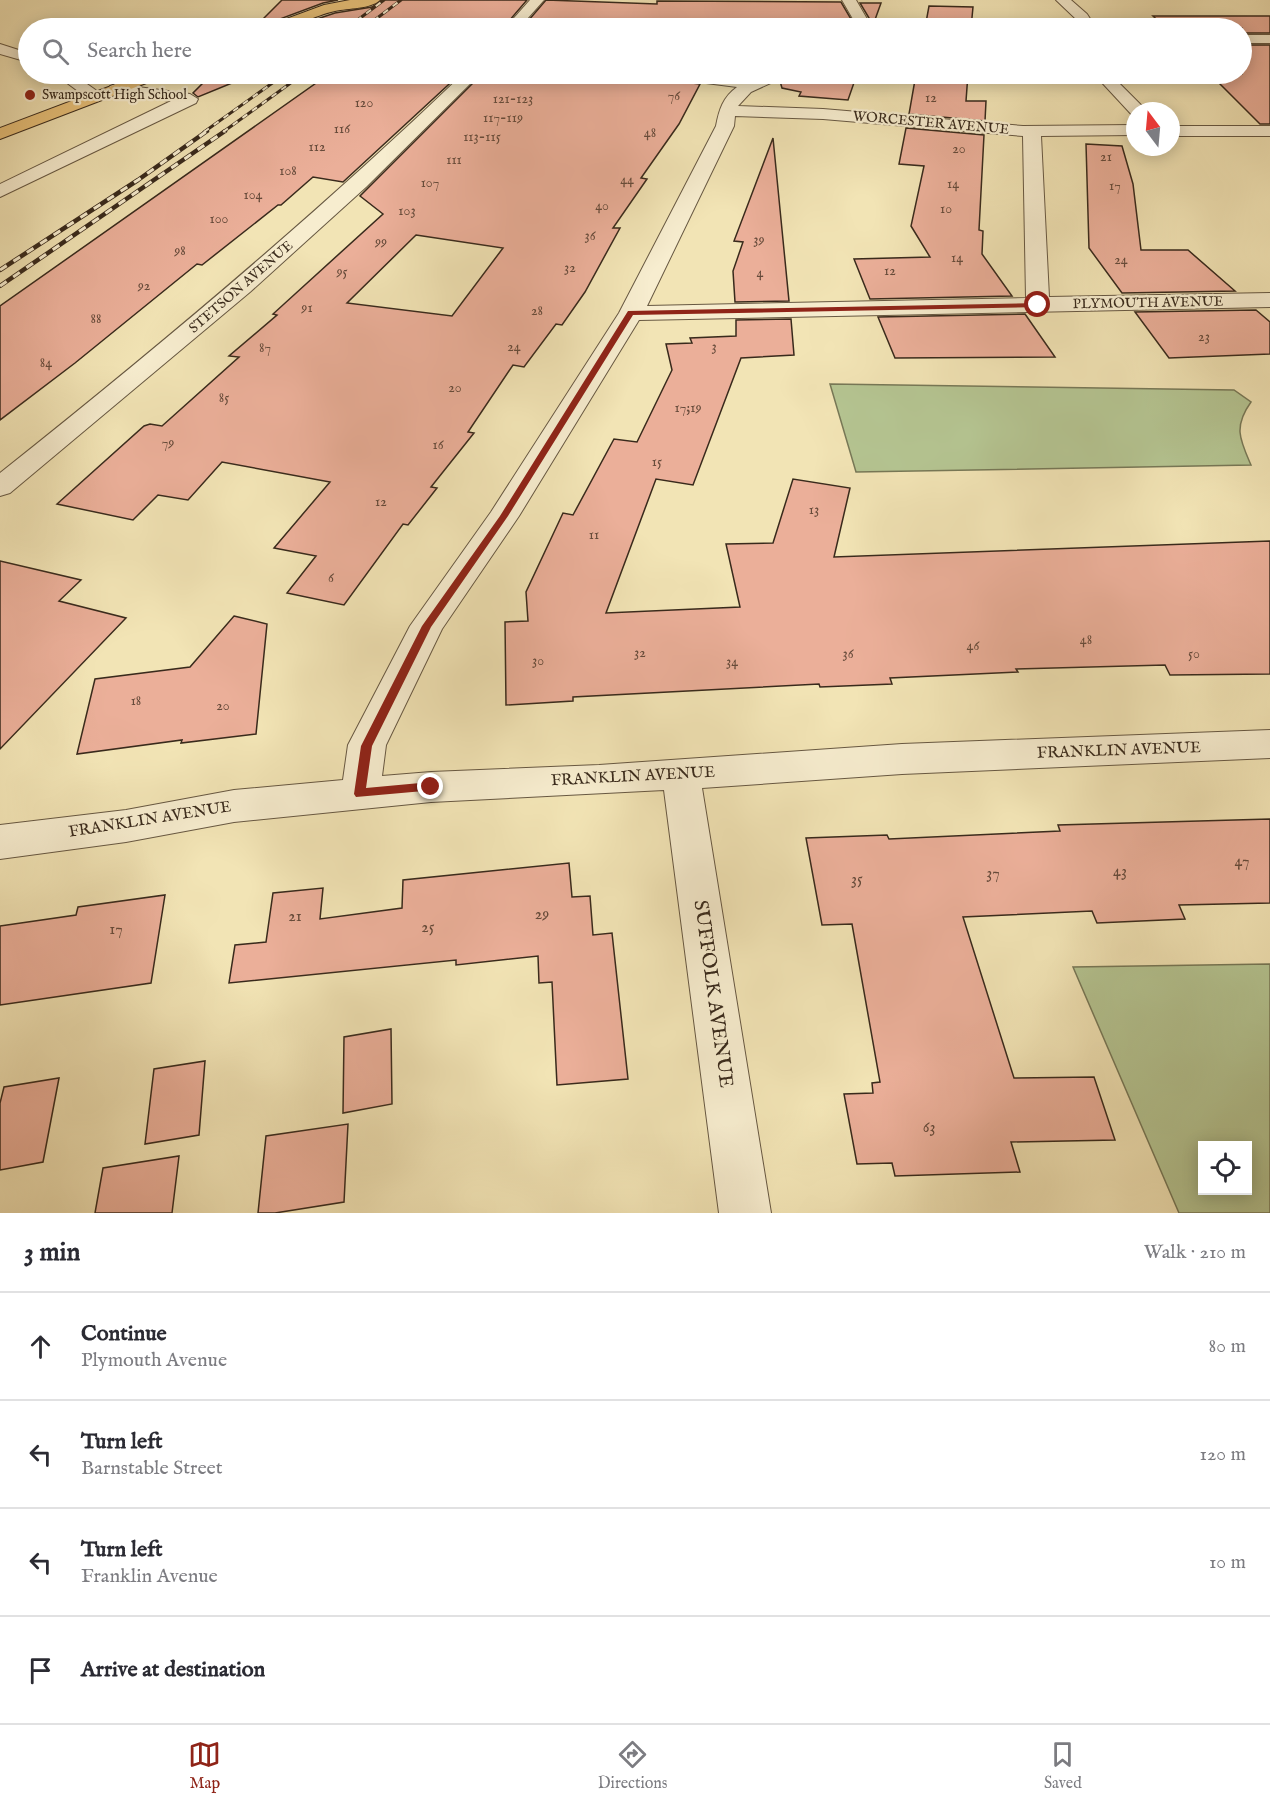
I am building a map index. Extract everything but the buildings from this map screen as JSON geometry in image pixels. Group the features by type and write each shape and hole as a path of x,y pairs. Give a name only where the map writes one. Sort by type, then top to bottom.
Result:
{"main road":[{"path":"302,18 353,1 373,0"},
{"path":"0,134 129,84"}],"street":[{"path":"521,18 537,0"},
{"path":"849,0 859,18"},
{"path":"1063,0 1083,18"},
{"path":"1252,39 1270,39"},
{"path":"0,49 18,55"},
{"path":"78,84 96,96"},
{"name":"STETSON AVENUE","path":"0,487 152,366 416,130 462,84"},
{"path":"747,84 752,85"},
{"path":"1112,84 1129,102"},
{"path":"360,794 367,746 427,626 504,516 631,313 726,126 727,111 732,97 752,85"},
{"path":"0,191 190,99 116,89"},
{"name":"WORCESTER AVENUE","path":"727,111 823,114 934,125 1032,131 1126,130"},
{"path":"1032,131 1038,305"},
{"path":"1180,131 1270,131"},
{"name":"PLYMOUTH AVENUE","path":"631,313 1270,300"},
{"name":"FRANKLIN AVENUE","path":"0,842 126,825 234,806 431,787 681,775 902,759 1270,744"},
{"name":"SUFFOLK AVENUE","path":"681,775 745,1213"}],"green space":[{"path":"830,384 1234,390 1251,402 1242,419 1240,434 1251,465 856,472"},
{"path":"1270,964 1270,1213 1179,1213 1073,967"}],"railway":[{"path":"360,18 384,0"},
{"path":"377,18 401,0"},
{"path":"204,132 271,84"},
{"path":"223,132 289,84"},
{"path":"0,270 138,180 207,131"},
{"path":"0,286 225,131"}],"place":[{"name":"Swampscott High School","path":"30,95"}],"route":[{"path":"431,787 360,794 367,746 427,626 504,516 537,459 631,313 1038,305"}]}
